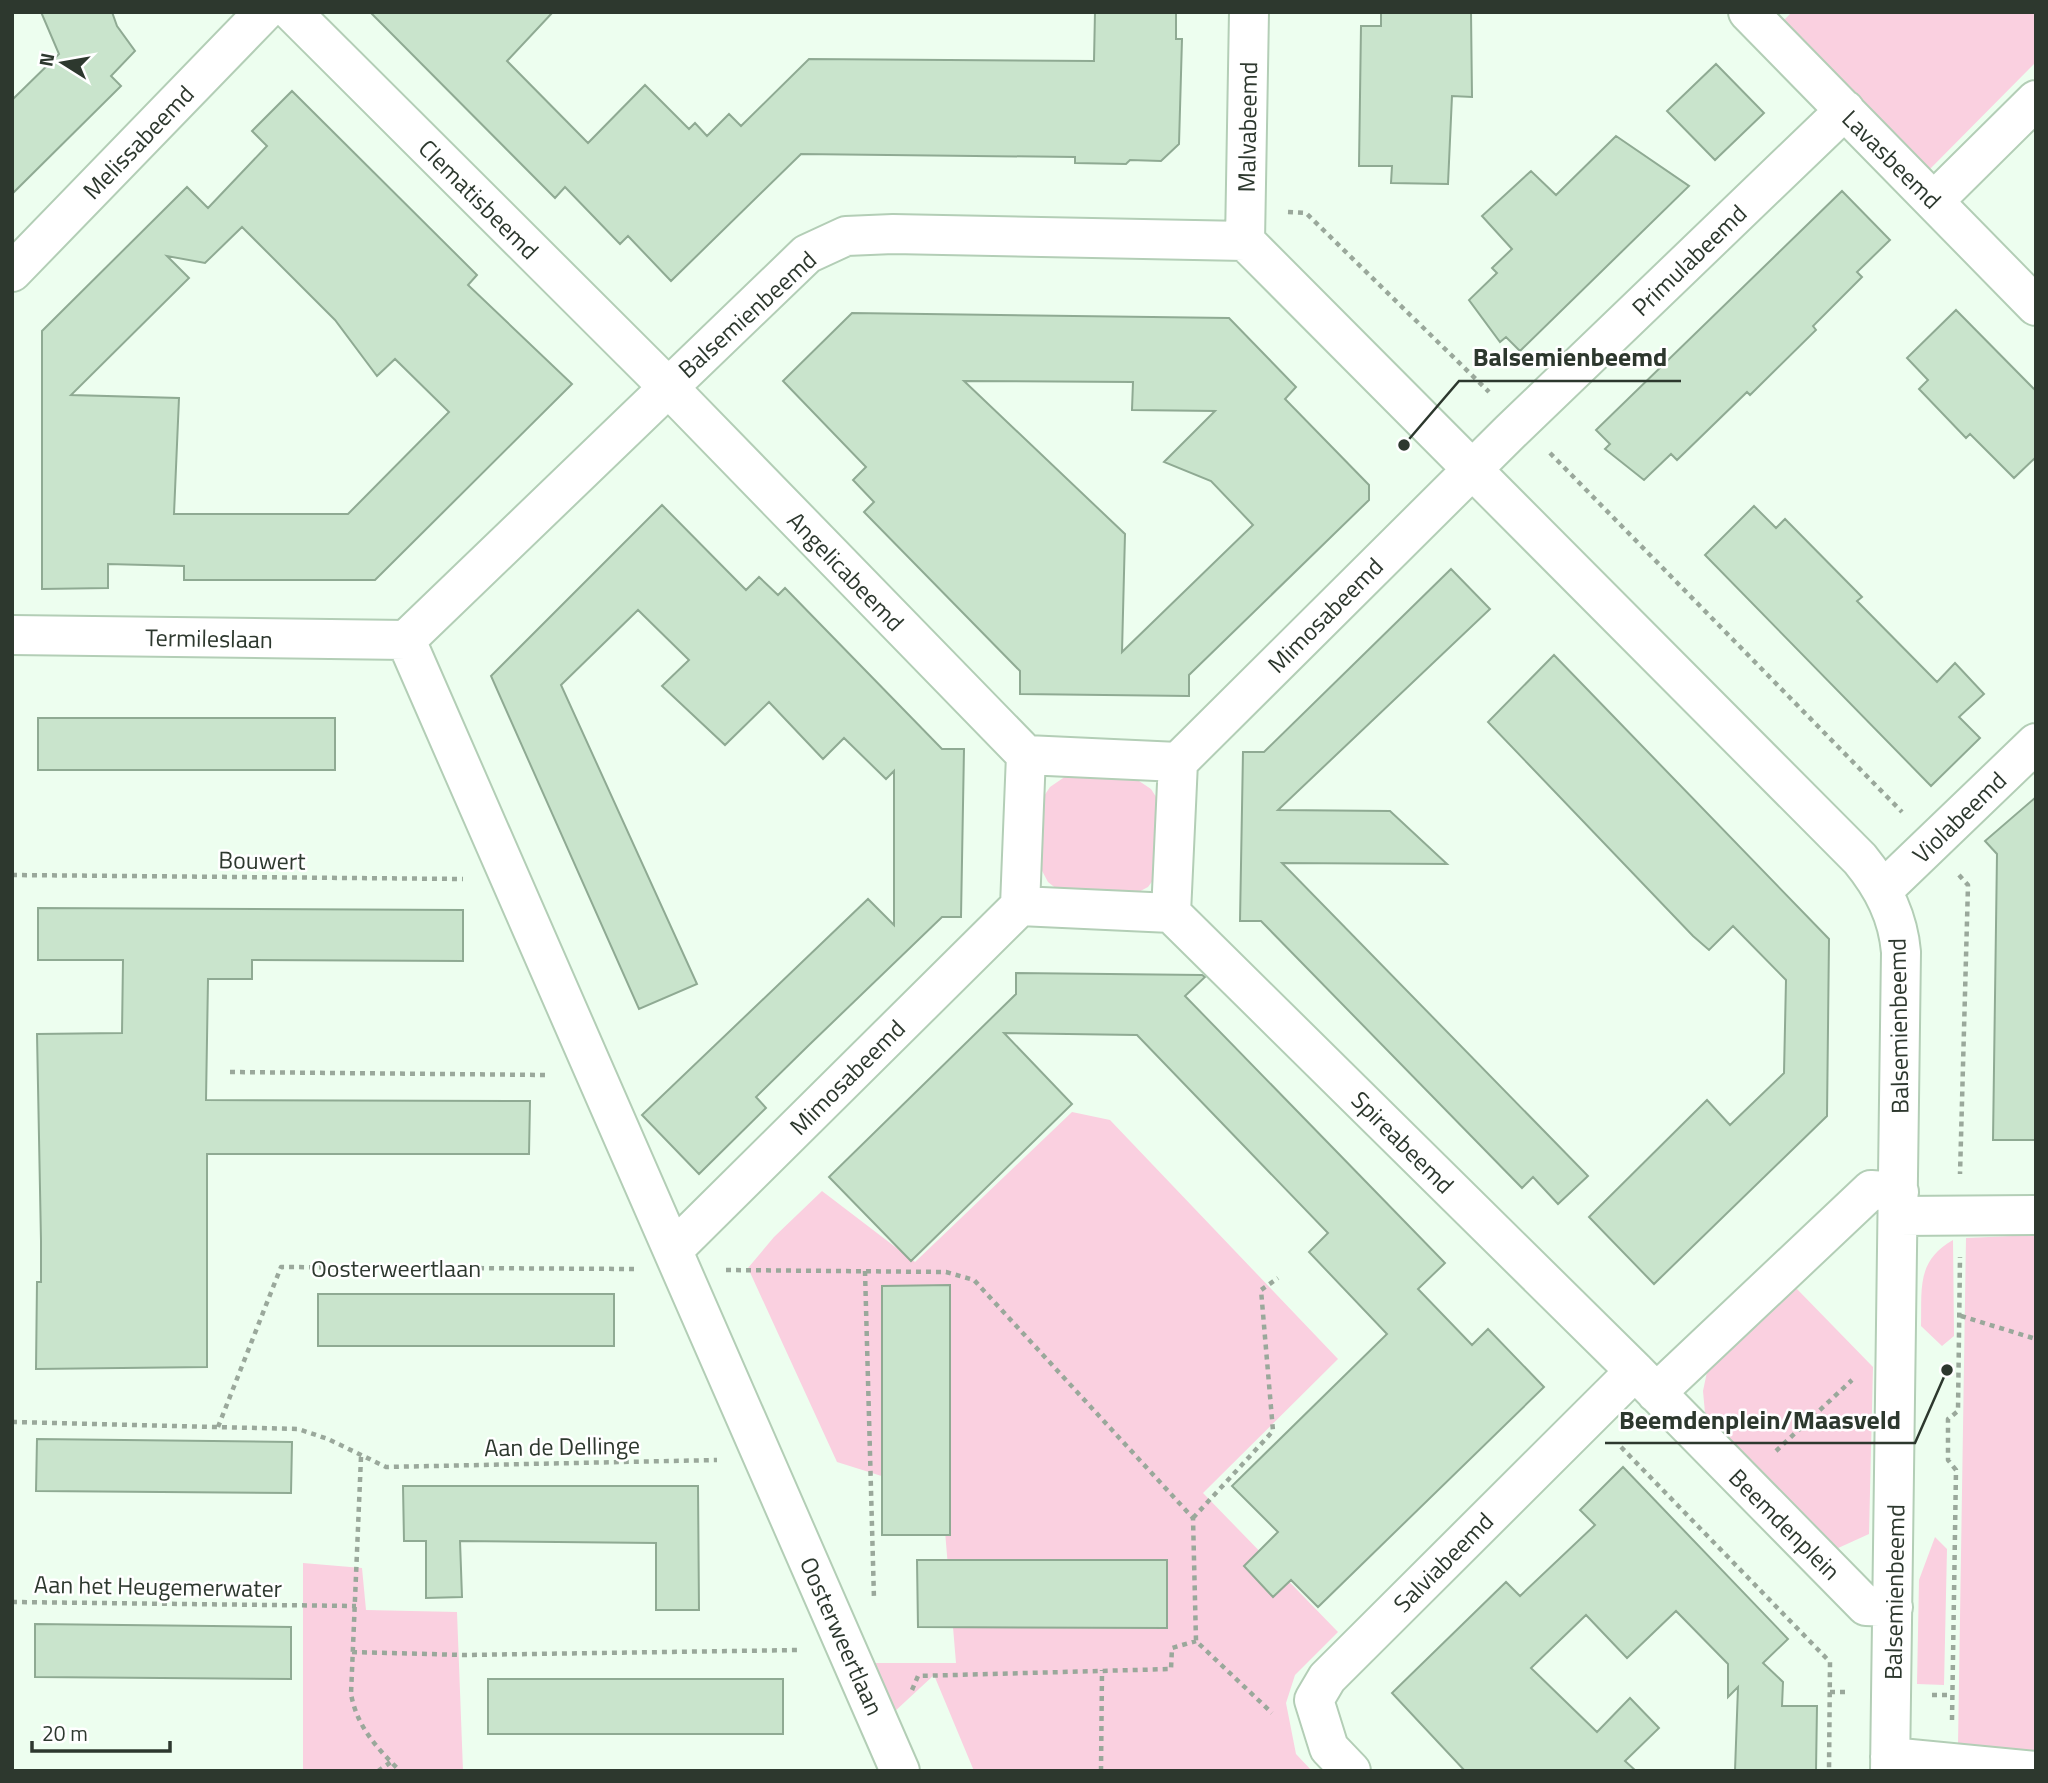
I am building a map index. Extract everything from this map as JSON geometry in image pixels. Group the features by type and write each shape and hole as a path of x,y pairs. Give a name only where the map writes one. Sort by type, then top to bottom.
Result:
{"street":[{"name":"Melissabeemd","path":"12,272 264,12"},
{"name":"Clematisbeemd","path":"292,12 667,386"},
{"name":"Malvabeemd","path":"1245,241 1249,12"},
{"name":"Lavasbeemd","path":"1754,14 2036,306"},
{"path":"1934,201 2036,100"},
{"name":"Primulabeemd","path":"1473,468 1845,110"},
{"name":"Balsemienbeemd","path":"406,640 807,254 846,236 893,234 1245,241 1860,859 1883,890 1900,935 1901,952 1898,1336 1890,1764"},
{"name":"Angelicabeemd","path":"667,386 1026,755"},
{"name":"Mimosabeemd","path":"1178,762 1473,468"},
{"name":"Termileslaan","path":"12,635 406,640"},
{"name":"Oosterweertlaan","path":"406,640 895,1759"},
{"name":"Violabeemd","path":"1883,890 2036,743"},
{"path":"1026,755 1178,762 1171,913 1020,906 1026,755"},
{"name":"Mimosabeemd","path":"678,1259 1020,906"},
{"name":"Spireabeemd","path":"1171,913 1646,1382"},
{"path":"1646,1382 1871,1190 1899,1204 1959,1215 2036,1215"},
{"name":"Salviabeemd","path":"1351,1771 1329,1748 1314,1700 1327,1678 1590,1416 1646,1382"},
{"name":"Beemdenplein","path":"1646,1382 1866,1605 1893,1607"},
{"path":"1890,1764 1950,1761 2035,1771"}],"path":[{"name":"Bouwert","path":"12,875 511,880"},
{"path":"230,1072 597,1075"},
{"path":"1950,1761 1956,1470 1948,1460 1948,1419 1958,1411 1961,1316 1959,1215"},
{"path":"678,1259 865,1271 946,1272 974,1280 1193,1518 1196,1641 1273,1714"},
{"name":"Oosterweertlaan","path":"218,1427 281,1267 678,1259"},
{"path":"352,1651 465,1655 842,1637 874,1612 865,1271"},
{"path":"1193,1518 1273,1432 1261,1290 1278,1278"},
{"path":"1961,1316 2036,1339"},
{"path":"1776,1451 1898,1336"},
{"path":"1590,1416 1830,1662 1829,1771"},
{"path":"12,1422 218,1427"},
{"name":"Aan de Dellinge","path":"218,1427 298,1429 328,1439 386,1467 765,1460"},
{"path":"362,1457 351,1694 355,1713 369,1737 400,1771"},
{"name":"Aan het Heugemerwater","path":"12,1602 356,1606"},
{"path":"895,1759 918,1676 1171,1669 1172,1648 1196,1641"},
{"path":"1101,1771 1102,1670"},
{"path":"378,1771 391,1762"}],"shaded area":[{"path":"1792,12 2036,12 2036,62 1926,173 1782,22"},
{"path":"1066,776 1136,779 1151,789 1160,803 1159,872 1148,887 1131,896 1063,894 1048,882 1040,867 1040,802 1050,787"},
{"path":"1072,1112 1110,1120 1338,1359 1203,1493 1338,1632 1295,1675 1286,1703 1296,1754 1312,1771 974,1771 934,1675 893,1713 875,1663 956,1663 942,1495 837,1462 748,1268 774,1237 822,1191 915,1262"},
{"path":"2036,1235 2036,1752 1958,1745 1966,1238"},
{"path":"1953,1240 1954,1336 1942,1346 1921,1326 1922,1288 1927,1267 1933,1257"},
{"path":"1796,1288 1873,1367 1869,1534 1836,1549 1705,1413 1703,1391 1707,1372"},
{"path":"1935,1537 1947,1549 1944,1685 1917,1684 1919,1580"},
{"path":"303,1563 362,1568 366,1610 457,1612 463,1771 303,1771"}],"building":[{"path":"41,12 112,12 117,26 135,51 111,76 121,86 12,194 12,100 59,54"},
{"path":"370,12 553,12 507,61 588,143 645,85 689,129 695,123 707,136 729,114 741,126 809,59 1094,61 1095,12 1176,12 1176,39 1182,39 1179,144 1161,161 1130,160 1126,164 1075,163 1075,157 801,154 671,281 628,236 620,244 565,187 555,198"},
{"path":"1381,12 1471,12 1472,97 1452,96 1448,184 1391,183 1392,166 1359,166 1361,26 1381,26"},
{"path":"1716,64 1764,113 1715,160 1667,111"},
{"path":"292,91 477,275 468,285 572,384 375,580 184,580 184,566 108,564 108,588 42,589 42,331 187,187 208,208 267,146 252,131","holes":["242,227 335,320 377,376 395,359 449,412 348,514 174,514 179,398 71,395 189,278 167,256 205,263"]},
{"path":"1616,136 1689,186 1520,351 1506,337 1500,342 1469,300 1497,273 1492,268 1512,249 1482,216 1531,171 1556,195"},
{"path":"1842,191 1890,240 1857,272 1862,277 1813,326 1816,330 1750,395 1747,392 1677,460 1671,454 1644,480 1605,449 1610,444 1596,430"},
{"path":"1956,310 2036,391 2036,457 2014,478 1970,434 1966,438 1919,389 1928,380 1907,358"},
{"path":"852,313 1229,318 1296,387 1285,399 1369,485 1369,500 1189,675 1189,696 1020,694 1020,671 864,512 874,502 853,480 866,467 783,381","holes":["964,381 1133,382 1132,410 1215,411 1164,462 1211,481 1253,525 1122,652 1125,534"]},
{"path":"662,505 746,590 759,577 778,595 785,588 942,749 964,749 961,917 942,917 756,1097 766,1108 699,1174 642,1115 868,899 894,925 894,771 886,779 844,738 823,759 769,702 725,745 662,686 689,660 638,610 561,685 697,984 639,1009 491,676"},
{"path":"1754,506 1776,528 1785,519 1862,597 1857,601 1937,682 1955,663 1984,694 1959,717 1980,738 1931,786 1705,555"},
{"path":"1451,569 1490,609 1278,810 1390,811 1447,864 1282,863 1588,1176 1558,1204 1533,1177 1522,1188 1261,921 1240,921 1243,752 1264,752"},
{"path":"1554,655 1829,939 1827,1116 1654,1284 1589,1217 1707,1100 1730,1125 1784,1073 1786,980 1733,926 1709,950 1488,722"},
{"path":"38,718 335,718 335,770 38,770"},
{"path":"2036,797 2036,1140 1993,1140 1997,854 1985,841"},
{"path":"38,908 463,910 463,961 252,960 252,979 208,979 206,1100 530,1101 529,1154 207,1154 207,1367 36,1369 37,1282 41,1282 37,1034 122,1033 123,960 38,960"},
{"path":"1016,973 1205,977 1185,996 1445,1263 1418,1289 1472,1345 1488,1329 1544,1387 1318,1607 1291,1580 1273,1597 1244,1566 1278,1532 1232,1486 1387,1334 1309,1252 1328,1233 1137,1035 1004,1033 1072,1104 911,1261 829,1177 1016,994"},
{"path":"950,1285 950,1535 882,1535 882,1286"},
{"path":"318,1294 614,1294 614,1346 318,1346"},
{"path":"37,1439 292,1442 291,1493 36,1491"},
{"path":"1623,1467 1788,1639 1763,1663 1783,1682 1782,1706 1817,1706 1816,1771 1735,1771 1738,1687 1728,1697 1728,1664 1676,1611 1627,1658 1586,1615 1531,1668 1597,1732 1630,1698 1659,1728 1625,1761 1636,1771 1465,1771 1392,1693 1506,1582 1520,1596 1595,1525 1580,1510"},
{"path":"403,1486 698,1486 699,1610 656,1610 656,1543 460,1541 462,1597 426,1598 426,1541 404,1541"},
{"path":"917,1560 1167,1560 1167,1628 918,1627"},
{"path":"35,1624 291,1627 291,1679 35,1677"},
{"path":"488,1679 783,1679 783,1734 488,1734"}],"place":[{"name":"Balsemienbeemd","path":"1404,445"},
{"name":"Beemdenplein/Maasveld","path":"1947,1370"}]}
